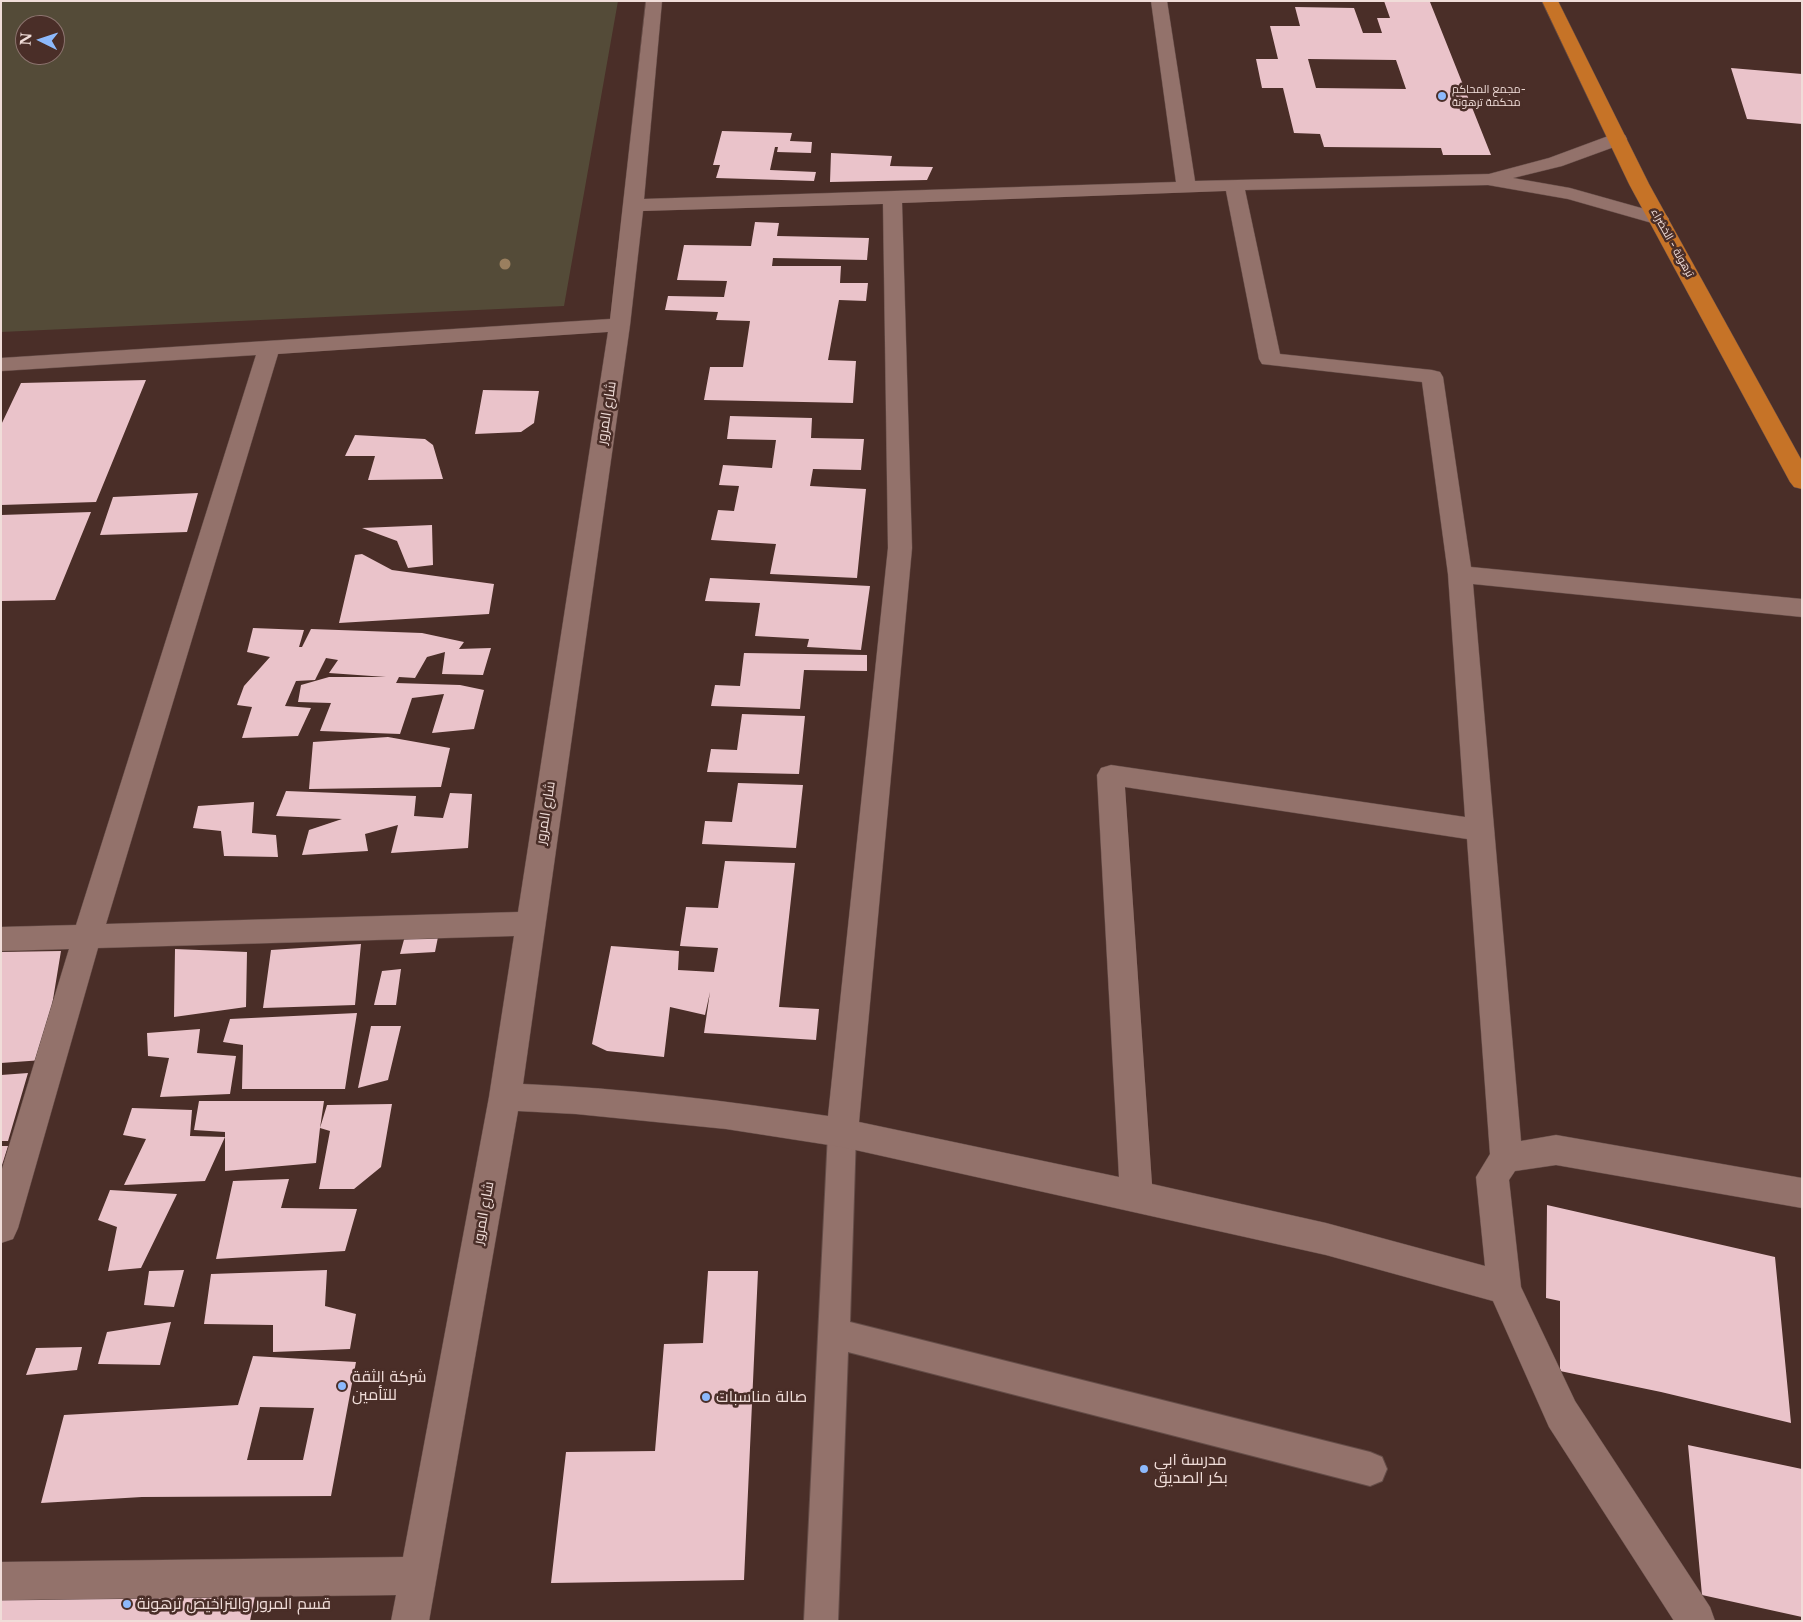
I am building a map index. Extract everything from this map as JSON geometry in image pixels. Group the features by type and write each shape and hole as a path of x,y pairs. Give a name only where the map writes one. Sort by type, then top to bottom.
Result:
{"highway":[{"name":"ترهونة - الخضراء","path":"1550,1 1659,219 1802,482"}],"street":[{"name":"شارع المرور","path":"410,1621 505,1097 529,924 620,325 654,1"},
{"path":"1159,1 1186,186"},
{"path":"1488,179 1555,162 1618,139"},
{"path":"634,205 892,198 1186,186 1488,179 1570,194 1659,219"},
{"path":"1234,185 1270,360 1432,378 1460,574 1506,1158 1492,1177 1504,1288 1562,1414 1696,1621"},
{"path":"842,1133 900,548 892,198"},
{"path":"1,365 620,325"},
{"path":"1,1228 87,937 269,348"},
{"path":"1460,574 1802,608"},
{"path":"1136,1196 1111,775 1480,830"},
{"path":"1,939 529,924"},
{"path":"505,1097 576,1100 726,1115 842,1133 1136,1196 1326,1240 1504,1288"},
{"path":"1506,1158 1556,1150 1802,1193"},
{"path":"1,1581 418,1576"}],"lane":[{"path":"821,1621 842,1133"},
{"path":"834,1333 1370,1469"}],"shaded area":[{"path":"1,1 618,1 564,306 1,332"}],"building":[{"path":"1384,1 1430,2 1491,155 1443,155 1441,148 1324,147 1320,134 1294,133 1283,88 1262,88 1256,59 1278,59 1270,26 1300,26 1295,7 1354,8 1363,33 1382,33 1377,18 1390,18","holes":["1308,59 1396,60 1406,89 1316,88"]},
{"path":"1731,68 1802,74 1802,124 1747,119"},
{"path":"722,131 792,133 790,141 812,142 811,153 777,152 778,147 775,147 770,170 816,172 814,181 716,178 720,165 713,165"},
{"path":"831,153 892,156 890,166 933,167 927,180 830,182"},
{"path":"755,222 779,223 777,236 869,238 867,260 773,258 772,266 841,266 840,283 868,283 866,301 839,300 828,360 856,361 853,403 704,400 710,367 743,367 750,321 716,320 718,312 665,310 668,296 724,297 727,281 677,280 684,245 751,246"},
{"path":"146,380 96,502 1,505 1,425 21,383"},
{"path":"483,390 539,391 534,423 521,432 475,434"},
{"path":"730,416 812,418 811,438 864,439 861,470 813,469 810,486 866,489 857,578 770,574 776,544 711,540 718,510 734,511 739,486 719,485 723,465 772,468 776,440 727,439"},
{"path":"355,435 425,439 433,445 443,479 368,480 375,456 345,456"},
{"path":"198,493 187,532 100,535 113,497"},
{"path":"91,512 55,600 1,601 1,515"},
{"path":"432,525 433,565 408,568 397,541 362,528"},
{"path":"362,554 392,570 494,584 489,614 339,623 355,555"},
{"path":"710,578 870,586 861,650 807,647 809,639 755,636 760,603 705,601"},
{"path":"253,628 304,630 299,647 302,647 311,629 422,633 464,642 459,649 491,648 483,675 442,674 445,652 427,657 415,678 399,677 396,683 460,685 484,690 474,729 432,733 444,694 412,698 400,734 320,731 331,703 298,702 301,685 329,677 386,677 329,673 338,660 326,658 315,680 296,681 285,706 311,708 298,736 242,738 252,707 237,705 244,686 270,657 247,652"},
{"path":"744,653 867,655 867,671 804,670 800,709 711,706 715,685 740,686"},
{"path":"742,714 805,716 799,774 707,772 711,749 737,750"},
{"path":"388,737 450,748 441,787 309,789 313,742"},
{"path":"738,783 803,785 796,848 702,844 705,821 732,822"},
{"path":"286,791 416,796 414,816 443,818 450,793 472,794 468,848 391,853 398,825 365,834 368,851 302,855 309,830 342,819 276,816"},
{"path":"254,802 252,833 276,835 278,857 224,856 221,831 193,828 198,806"},
{"path":"725,861 795,863 779,1007 819,1009 816,1040 704,1033 710,992 705,1015 670,1007 664,1057 607,1051 592,1044 611,946 679,951 678,970 714,972 718,948 680,946 686,907 718,908"},
{"path":"405,936 438,937 435,952 400,954"},
{"path":"361,944 355,1005 263,1008 271,950"},
{"path":"175,949 247,952 246,1007 174,1017"},
{"path":"61,951 43,1060 1,1063 1,952"},
{"path":"401,969 396,1005 374,1005 382,971"},
{"path":"357,1013 345,1089 242,1089 243,1045 223,1042 230,1019"},
{"path":"371,1026 401,1026 388,1080 358,1088"},
{"path":"200,1029 197,1053 236,1056 230,1094 160,1097 169,1058 148,1056 147,1033"},
{"path":"28,1073 8,1141 1,1141 1,1075"},
{"path":"199,1101 324,1101 316,1163 225,1171 225,1132 194,1130"},
{"path":"392,1104 381,1167 354,1189 319,1189 330,1131 320,1128 327,1105"},
{"path":"132,1108 192,1110 190,1136 225,1137 205,1181 124,1185 146,1139 123,1135"},
{"path":"1,1146 8,1146 2,1165 1,1165"},
{"path":"289,1179 281,1208 357,1209 345,1251 216,1259 233,1181"},
{"path":"110,1190 177,1194 141,1268 108,1271 117,1227 98,1220"},
{"path":"1547,1205 1775,1257 1791,1423 1661,1392 1560,1371 1560,1301 1546,1298"},
{"path":"184,1270 174,1307 144,1305 149,1271"},
{"path":"327,1270 325,1306 356,1314 350,1349 273,1352 273,1325 204,1324 211,1274"},
{"name":"صالة مناسبات","path":"708,1271 758,1271 744,1580 551,1583 566,1452 655,1451 664,1344 703,1343"},
{"path":"171,1322 160,1365 98,1364 107,1332"},
{"path":"82,1347 77,1370 26,1375 36,1348"},
{"path":"253,1356 356,1362 331,1496 142,1497 41,1503 64,1415 238,1405","holes":["260,1407 314,1408 303,1460 247,1460"]},
{"path":"1688,1445 1802,1469 1802,1617 1702,1595"},
{"name":"قسم المرور والتراخيص ترهونة","path":"258,1581 250,1621 1,1621 1,1587"}],"place":[{"name":"مجمع المحاكم- محكمة ترهونة","path":"1442,96"},
{"name":"شركة الثقة للتأمين","path":"342,1386"},
{"name":"صالة مناسبات","path":"706,1397"},
{"name":"مدرسة ابي بكر الصديق","path":"1144,1469"},
{"name":"قسم المرور والتراخيص ترهونة","path":"127,1604"}]}
